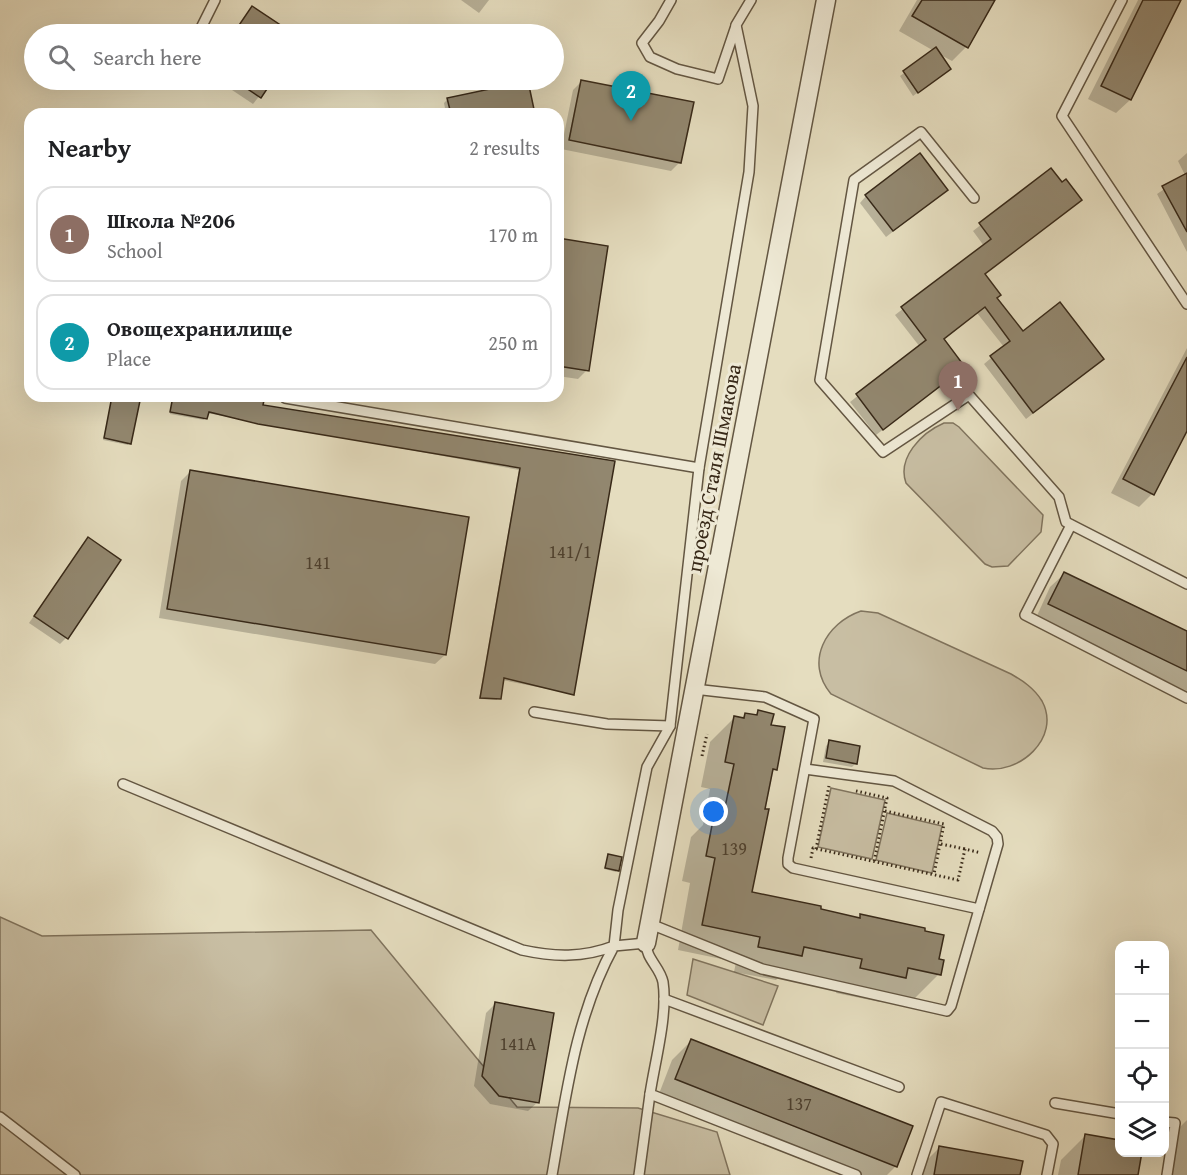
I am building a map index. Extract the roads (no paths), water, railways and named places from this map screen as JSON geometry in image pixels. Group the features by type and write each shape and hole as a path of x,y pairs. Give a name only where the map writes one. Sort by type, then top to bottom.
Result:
{"street":[{"name":"проезд Сталя Шмакова","path":"646,943 826,0"}],"lane":[{"path":"203,24 215,0"},
{"path":"671,0 642,43 650,57 677,69 718,79 736,25 751,0"},
{"path":"1122,0 1062,116 1187,304"},
{"path":"552,1175 575,1044 602,970 615,946 618,910 648,767 670,726 699,468 749,171 753,106 736,25"},
{"path":"974,198 921,132 854,180 820,380 883,452 969,395 1059,497 1066,522 1187,584"},
{"path":"309,402 699,468"},
{"path":"1071,525 1024,615 1187,698"},
{"path":"694,689 765,697 810,715 815,724 788,858 788,864 793,868 979,909"},
{"path":"534,712 607,724 670,726"},
{"path":"648,923 762,969 941,1012 947,1011 951,1006 995,856 998,837 992,831 901,783 806,769"},
{"path":"123,784 522,950 544,955 573,956 593,954 615,946 646,943 650,958 662,978 664,999 639,1175"},
{"path":"664,999 899,1087"},
{"path":"650,1094 856,1175"},
{"path":"916,1175 941,1102 1046,1135 1053,1144 1047,1175"},
{"path":"1055,1103 1115,1113"},
{"path":"0,1117 75,1175"},
{"path":"1167,1175 1175,1124 1169,1123"}],"place":[{"name":"Овощехранилище","path":"631,121"},
{"name":"Школа №206","path":"958,411"}]}
